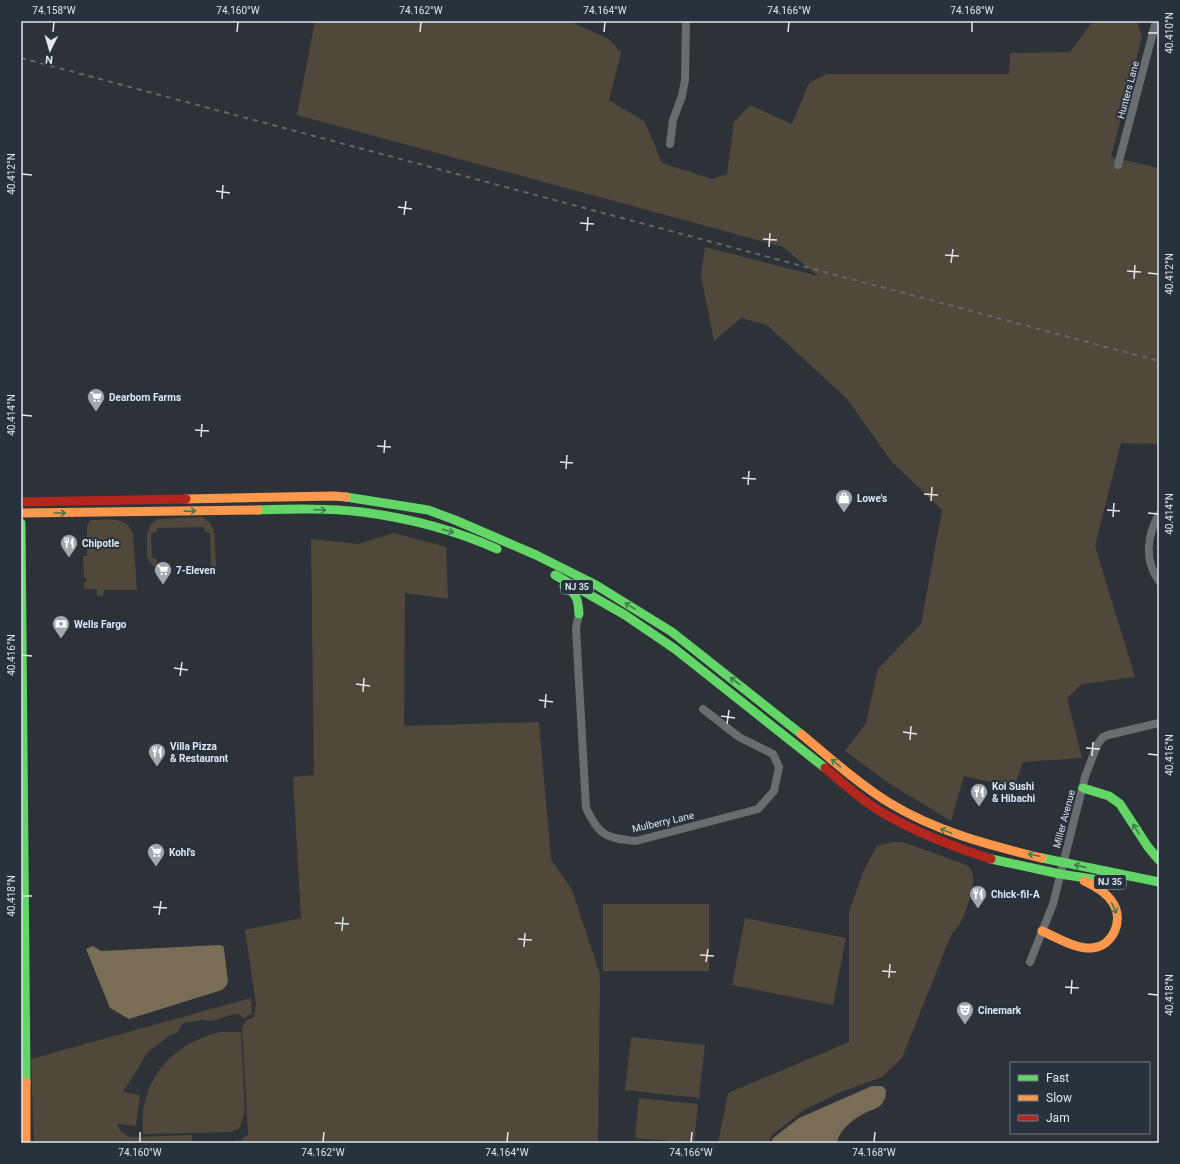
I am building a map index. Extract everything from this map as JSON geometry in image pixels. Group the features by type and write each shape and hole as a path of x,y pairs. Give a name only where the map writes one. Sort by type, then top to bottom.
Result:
{"main road":[{"name":"NJ 35","path":"21,502 334,496 397,504 428,510 529,552 596,585 672,632 757,698 866,787 907,813 952,833 1004,849 1159,882"},
{"path":"21,513 306,509 361,512 417,522 475,539 508,553"},
{"path":"21,523 22,831 26,1143"},
{"name":"NJ 35","path":"538,566 625,615 675,649 818,761 854,793 883,813 954,848 1000,862 1105,881"},
{"path":"548,573 562,585 574,592 578,597 579,614"},
{"path":"579,614 590,606 625,615"},
{"path":"1083,788 1109,796 1120,804 1148,847 1159,860"},
{"path":"1042,931 1086,948 1099,946 1106,943 1115,932 1118,919 1113,904 1108,897 1099,888 1074,876"}],"street":[{"path":"670,144 673,120 682,96 685,80 686,21"},
{"name":"Hunters Lane","path":"1118,165 1156,21"},
{"path":"1159,514 1153,524 1150,534 1148,552 1152,568 1159,581"},
{"name":"Mulberry Lane","path":"579,614 576,628 586,808 592,822 598,830 608,836 618,839 636,841 758,809 774,791 779,767 773,754 739,737 702,709"},
{"name":"Miller Avenue","path":"1030,962 1053,904 1085,777 1097,745 1103,737 1159,723"}],"shaded area":[{"path":"315,21 569,21 609,39 621,53 609,100 645,122 662,163 712,179 727,174 734,122 750,105 792,124 809,83 827,74 1009,74 1010,53 1070,52 1093,21 1137,21 1142,37 1111,157 1159,168 1159,444 1121,443 1095,546 1135,677 1082,684 1067,698 1082,758 1023,762 1014,787 964,776 951,821 893,786 845,751 866,723 878,669 921,624 942,510 892,462 847,399 767,325 741,318 714,341 701,276 705,247 818,276 783,247 297,115"},
{"path":"202,517 209,522 214,530 215,568 208,569 206,567 211,566 210,533 205,532 204,527 157,528 157,532 151,533 152,558 157,559 157,566 154,567 147,556 147,534 151,524 158,519"},
{"path":"110,519 121,521 130,528 133,534 137,590 104,590 103,596 97,596 96,589 84,589 84,582 87,582 86,578 84,578 83,556 87,556 87,526 91,520"},
{"path":"394,533 446,547 448,599 405,593 404,726 539,722 551,859 572,890 600,974 598,1143 230,1143 237,1140 240,1141 248,1135 242,1027 247,1020 254,1017 256,1003 245,930 301,918 293,777 314,775 311,539 358,544"},
{"path":"893,842 903,842 966,865 972,872 973,879 973,886 966,910 961,922 951,935 902,1058 882,1077 841,1092 804,1110 772,1135 768,1143 718,1143 728,1093 849,1042 849,912 864,870 877,846"},
{"path":"603,904 709,904 709,971 603,971"},
{"path":"745,918 846,938 833,1005 732,985"},
{"path":"93,946 101,951 223,946 224,949 228,982 222,990 129,1019 110,1008 86,949"},
{"path":"251,998 252,1013 244,1018 240,1015 233,1014 213,1021 201,1020 184,1023 181,1025 178,1032 169,1036 148,1052 123,1092 140,1095 136,1126 117,1124 124,1134 131,1137 192,1135 192,1143 34,1143 31,1059"},
{"path":"220,1032 241,1032 245,1115 243,1115 241,1125 237,1130 233,1130 233,1132 143,1134 143,1115 146,1097 152,1082 161,1068 173,1056 187,1046 202,1038"},
{"path":"631,1037 705,1045 699,1098 625,1090"},
{"path":"872,1086 882,1086 886,1090 881,1105 853,1120 841,1133 837,1143 771,1143 773,1138 799,1118"},
{"path":"639,1098 698,1104 694,1143 635,1138"}],"railway":[{"path":"21,58 1159,361"}],"traffic: fast":[{"path":"346,497 428,510 536,555 596,585 672,632 801,734"},
{"path":"258,510 323,509 362,512 414,521 465,536 497,549"},
{"path":"21,523 26,1082"},
{"path":"555,575 625,615 675,649 825,768"},
{"path":"564,586 576,597 579,614"},
{"path":"1083,788 1109,796 1120,804 1148,847 1159,860"},
{"path":"1042,858 1159,882"},
{"path":"991,859 1060,874 1099,880"}],"traffic: slow":[{"path":"186,499 346,497"},
{"path":"21,513 258,510"},
{"path":"801,734 865,787 906,812 962,836 1042,858"},
{"path":"1042,931 1066,942 1086,948 1099,946 1106,943 1111,938 1117,925 1116,910 1113,903 1100,890 1084,881"},
{"path":"26,1082 26,1143"}],"traffic: jam":[{"path":"21,502 186,499"},
{"path":"825,768 853,792 883,813 936,839 991,859"}],"place":[{"name":"Dearborn Farms","path":"96,412"},
{"name":"Lowe's","path":"844,513"},
{"name":"Chipotle","path":"69,558"},
{"name":"7-Eleven","path":"163,585"},
{"name":"Wells Fargo","path":"61,639"},
{"name":"Villa Pizza & Restaurant","path":"157,767"},
{"name":"Koi Sushi & Hibachi","path":"979,807"},
{"name":"Kohl's","path":"156,867"},
{"name":"Chick-fil-A","path":"978,909"},
{"name":"Cinemark","path":"965,1025"}]}
